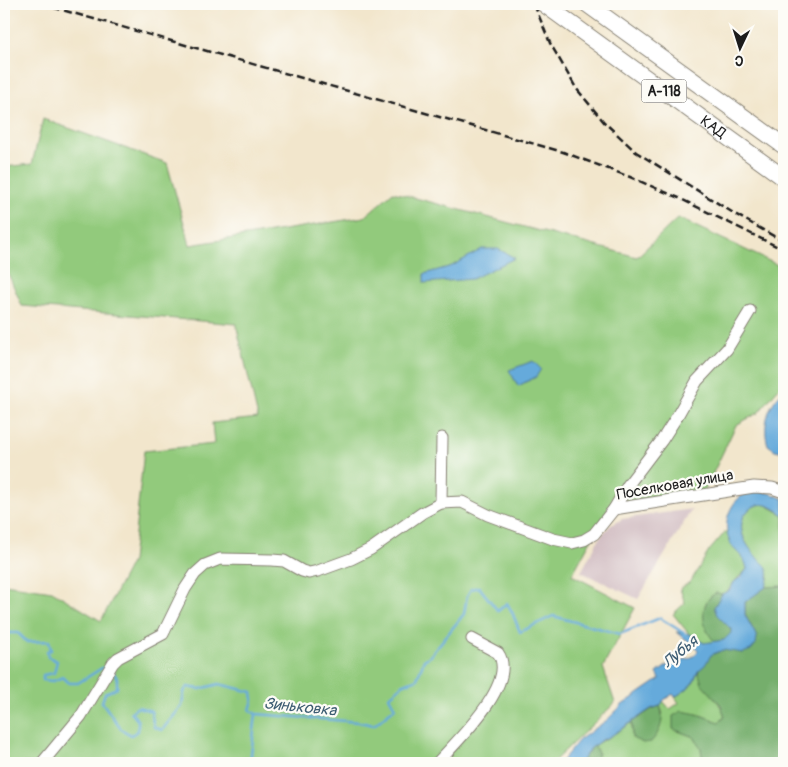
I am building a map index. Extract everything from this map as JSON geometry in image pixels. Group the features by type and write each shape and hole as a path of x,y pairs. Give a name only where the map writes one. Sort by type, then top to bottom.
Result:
{"highway":[{"name":"КАД","path":"544,4 784,178"},
{"name":"КАД","path":"587,4 784,146"}],"street":[{"path":"614,509 628,485 662,440 697,381 727,349 750,311"},
{"path":"42,763 81,716 113,663 118,658 163,634 195,574 205,565 220,559 272,560 284,561 309,573 352,559 371,549 422,513 441,503 442,438"},
{"name":"Поселковая улица","path":"441,503 462,502 497,518 572,543 584,540 594,534 614,509 754,487 772,488 784,492"},
{"path":"437,763 478,717 495,692 501,677 502,665 498,653 472,639"}],"shaded area":[{"path":"692,509 638,599 581,572 600,537 610,526 622,519"}],"green space":[{"path":"43,119 167,163 190,245 364,217 393,192 637,257 678,218 784,268 784,382 758,413 736,425 705,490 610,505 572,575 635,608 603,667 615,703 552,763 4,763 4,584 52,591 101,621 132,561 144,451 214,444 212,423 258,418 236,324 22,306 4,264 4,167 32,164"},
{"path":"764,504 784,515 784,586 766,587 769,575 752,553 743,536 743,520 747,512 755,506"},
{"path":"726,531 733,548 746,560 747,569 727,591 722,594 716,593 707,601 704,611 705,623 709,634 716,642 704,643 689,634 673,614 685,603 680,589 691,581 709,551"},
{"path":"784,586 784,730 780,734 777,763 703,763 701,748 694,737 673,729 673,716 682,711 719,722 725,717 721,705 702,684 698,671 711,654 719,650 743,653 757,637 745,615 745,602 766,587"},
{"path":"716,593 722,594 714,608 731,629 731,633 724,640 716,642 707,631 704,610 710,597"},
{"path":"698,671 725,716 719,722 697,714 673,729 694,737 701,748 703,763 673,763 671,761 665,763 594,763 598,753 594,745 632,722 632,738 663,714 660,706 663,701 670,709 679,703 675,697 689,686"},
{"path":"660,706 661,726 651,742 643,743 632,738 632,722"},
{"path":"784,730 784,763 777,763 780,734"},
{"path":"594,745 598,753 594,763 581,761"}],"water":[{"path":"482,249 498,249 515,258 472,279 424,283 424,274 452,266"},
{"path":"533,361 541,369 536,377 518,386 509,370"},
{"path":"784,391 784,410 780,430 784,434 784,452 775,450 768,445 766,423 770,408"},
{"path":"753,491 770,493 784,499 784,515 769,506 761,504 747,511 742,522 742,533 746,542 768,570 766,587 745,602 745,615 757,637 756,644 751,650 743,653 723,650 711,655 687,689 675,697 673,694 664,700 660,706 651,709 611,736 600,741 590,749 582,760 585,763 560,763 579,740 607,720 622,705 660,679 657,673 663,668 696,654 698,651 695,646 676,632 689,634 704,643 724,640 731,633 731,629 717,615 714,607 722,594 730,590 734,582 747,569 744,560 729,540 727,524 730,510 735,503 746,493"}],"waterway":[{"name":"Зиньковка","path":"113,672 117,678 117,688 105,693 102,702 121,729 131,735 138,731 138,721 131,712 138,707 151,711 154,727 162,730 182,706 184,692 187,687 200,689 219,684 252,692 253,700 250,710 256,714 359,722 374,725 395,708 389,697 402,685 417,679 424,660 430,656 464,614 467,596 471,589 479,587 498,611 507,603 520,632 553,616 620,634 660,618 687,635"},
{"name":"Зиньковка","path":"4,645 6,646 8,633 18,633 27,642 49,641 51,650 47,651 48,657 57,661 54,673 43,675 43,680 53,681 63,677 69,683 78,683 102,668 106,669"},
{"path":"250,763 256,714"}],"railway":[{"path":"41,4 563,152 679,198 784,250"},
{"path":"534,4 550,43 576,88 604,122 636,152 735,214 784,242"}],"water label":[{"name":"Лубья","path":"680,652"}]}
